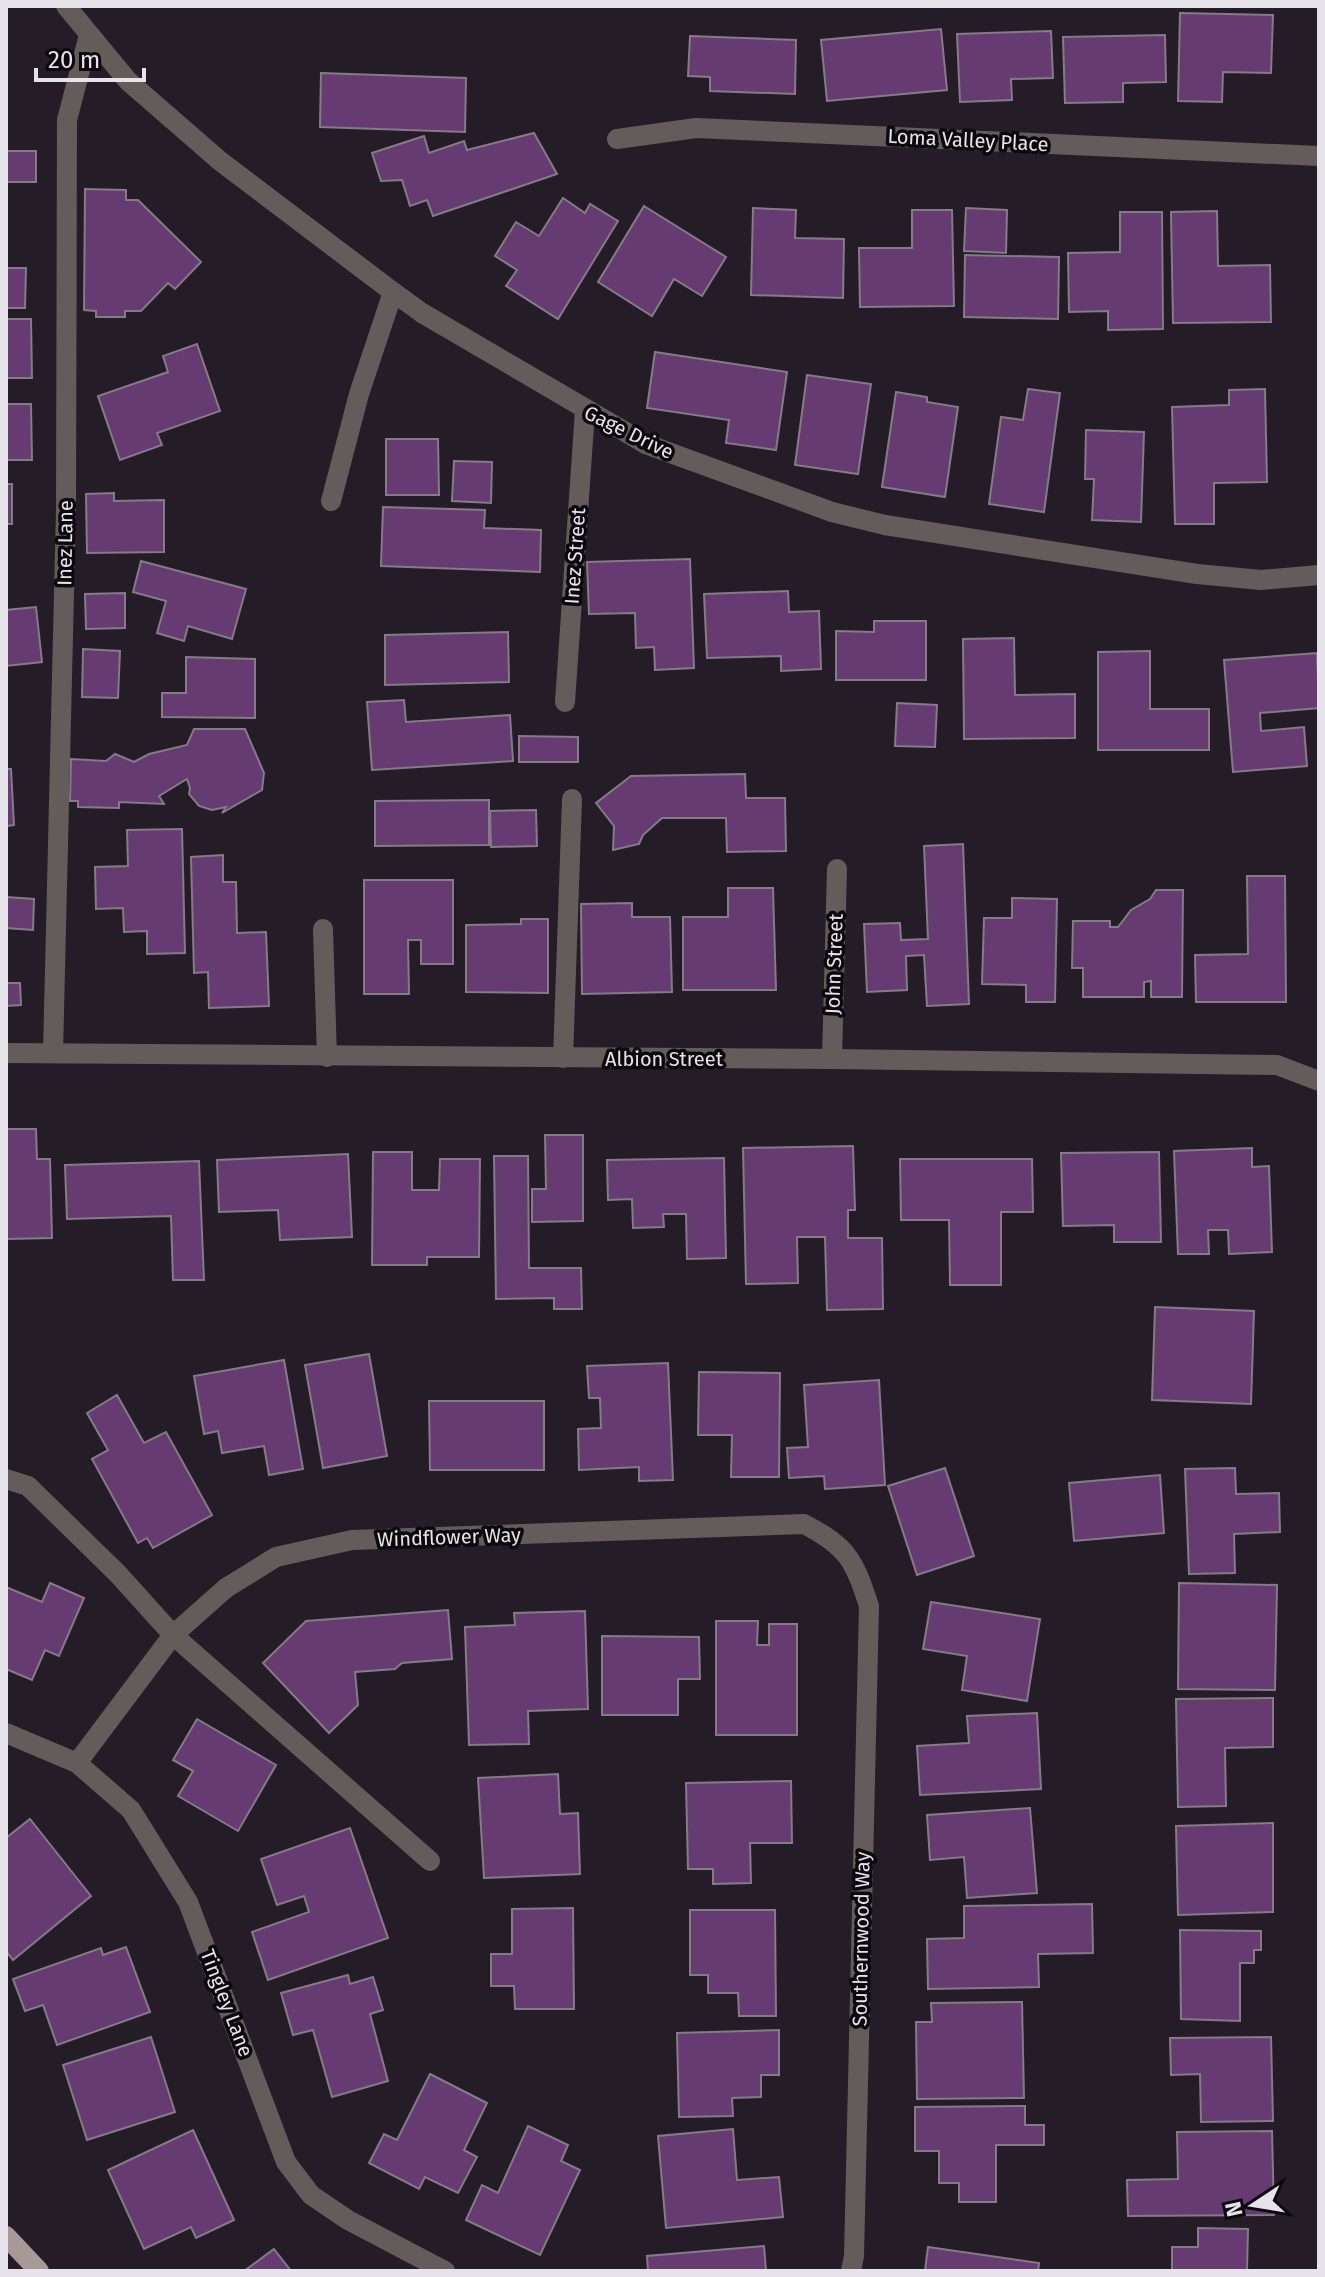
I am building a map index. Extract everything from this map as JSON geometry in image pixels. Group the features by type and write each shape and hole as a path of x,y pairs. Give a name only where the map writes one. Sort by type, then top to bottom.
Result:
{"main road":[{"path":"6,2236 39,2271"}],"street":[{"name":"Gage Drive","path":"66,6 128,81 220,161 393,292 422,313 646,444 832,512 872,522 1197,574 1261,580 1319,575"},
{"name":"Inez Lane","path":"53,1053 66,510 67,120 89,35"},
{"name":"Loma Valley Place","path":"617,139 696,128 1319,156"},
{"path":"331,501 359,394 393,292"},
{"name":"Inez Street","path":"565,702 585,410"},
{"path":"563,1058 572,799"},
{"name":"John Street","path":"832,1059 837,869"},
{"path":"323,929 327,1057"},
{"name":"Albion Street","path":"6,1053 1277,1065 1319,1081"},
{"path":"6,1479 28,1486 118,1574 173,1635 430,1861"},
{"name":"Windflower Way","path":"77,1763 173,1635 226,1588 276,1557 352,1540 804,1524 836,1541 858,1573 869,1606"},
{"name":"Southernwood Way","path":"851,2271 854,2256 869,1606"},
{"name":"Tingley Lane","path":"6,1733 77,1763 131,1810 188,1902 286,2162 311,2195 336,2212 445,2271"}],"building":[{"path":"1180,13 1273,15 1271,73 1223,72 1222,102 1178,101"},
{"path":"941,29 947,90 827,101 821,40"},
{"path":"1051,31 1053,78 1011,79 1012,100 960,102 957,34"},
{"path":"1165,35 1166,82 1123,83 1123,102 1065,103 1063,37"},
{"path":"690,36 796,40 795,94 710,91 710,77 688,76"},
{"path":"321,73 466,78 465,132 320,127"},
{"path":"534,133 557,174 433,216 427,200 410,206 402,180 381,181 372,153 424,136 429,153 464,141 467,150"},
{"path":"6,151 36,151 36,182 6,182"},
{"path":"85,189 126,190 126,200 138,200 201,262 175,289 168,283 141,311 125,311 125,317 96,317 96,311 84,310"},
{"path":"563,198 585,213 590,204 618,221 558,319 506,286 517,270 495,256 516,222 539,236"},
{"path":"644,206 726,257 702,296 674,279 652,316 598,282"},
{"path":"753,208 796,210 795,238 844,239 843,298 751,295"},
{"path":"966,208 1007,210 1006,253 964,251"},
{"path":"912,210 952,210 954,306 860,307 859,248 912,248"},
{"path":"1217,211 1218,266 1270,265 1271,322 1173,323 1171,212"},
{"path":"1120,212 1162,212 1163,329 1108,330 1108,311 1069,312 1068,253 1120,252"},
{"path":"965,255 1059,257 1058,319 964,317"},
{"path":"6,268 26,268 25,308 6,308"},
{"path":"6,319 31,319 32,378 6,378"},
{"path":"197,344 220,411 157,433 162,445 120,460 98,396 168,372 163,356"},
{"path":"655,352 787,372 776,450 726,443 729,420 647,408"},
{"path":"807,375 871,384 858,474 795,465"},
{"path":"1028,389 1060,393 1044,512 989,504 1001,417 1023,420"},
{"path":"1265,389 1267,482 1214,483 1214,524 1175,524 1172,407 1229,405 1229,390"},
{"path":"896,392 927,397 927,402 958,407 945,497 882,487"},
{"path":"6,404 31,404 32,460 6,460"},
{"path":"1086,430 1144,432 1141,522 1092,520 1094,479 1085,479"},
{"path":"386,439 438,439 439,495 386,495"},
{"path":"454,461 492,462 491,503 452,501"},
{"path":"6,484 12,484 12,524 6,524"},
{"path":"114,493 114,501 164,500 164,552 87,553 86,494"},
{"path":"383,507 485,510 484,528 541,530 540,572 381,566"},
{"path":"690,559 694,668 655,670 654,647 636,648 635,613 589,614 587,562"},
{"path":"141,561 246,589 232,639 188,626 184,641 157,633 166,601 133,592"},
{"path":"788,591 789,612 819,611 821,669 781,671 781,656 707,658 704,594"},
{"path":"125,593 125,628 86,629 85,594"},
{"path":"36,607 42,662 6,666 6,610"},
{"path":"874,621 926,621 926,680 836,680 836,631 874,632"},
{"path":"508,632 509,682 385,685 385,635"},
{"path":"1014,638 1015,695 1075,694 1075,738 964,739 963,639"},
{"path":"83,649 120,651 118,698 82,697"},
{"path":"1150,651 1150,709 1209,709 1209,750 1098,750 1098,652"},
{"path":"1317,653 1319,708 1260,713 1261,731 1304,727 1307,766 1233,772 1224,660"},
{"path":"186,657 255,659 255,718 162,717 162,693 186,693"},
{"path":"404,700 406,722 510,715 513,761 372,770 367,702"},
{"path":"897,703 937,705 935,747 895,746"},
{"path":"194,729 245,729 264,773 262,790 222,813 226,807 212,810 199,806 189,794 187,779 159,796 164,804 119,802 119,808 78,807 78,801 70,801 71,759 106,761 115,754 134,762 149,754 187,745"},
{"path":"519,736 578,737 578,762 519,762"},
{"path":"6,769 11,769 14,825 6,826"},
{"path":"745,774 746,798 785,798 786,851 727,852 726,818 662,818 643,835 639,844 613,850 614,826 596,803 631,776"},
{"path":"489,800 489,845 375,846 375,801"},
{"path":"536,810 537,846 491,847 490,811"},
{"path":"182,829 185,953 147,954 147,931 124,932 123,908 96,909 95,867 128,866 127,830"},
{"path":"963,844 969,1004 927,1006 924,955 906,956 907,990 867,992 864,924 900,923 901,940 928,939 924,846"},
{"path":"223,855 223,882 236,882 237,933 266,932 269,1006 209,1008 208,972 194,973 191,857"},
{"path":"1247,876 1285,876 1286,1002 1196,1002 1195,955 1248,954"},
{"path":"364,880 453,880 453,964 421,964 421,940 408,940 409,994 364,994"},
{"path":"728,888 773,888 776,990 683,990 683,917 728,917"},
{"path":"1156,890 1183,890 1182,997 1151,997 1151,981 1144,982 1144,997 1083,997 1083,968 1072,968 1073,921 1110,921 1110,927 1118,927 1131,910 1150,899"},
{"path":"6,897 34,899 33,930 6,928"},
{"path":"1012,898 1057,899 1055,1002 1026,1002 1026,985 982,984 984,918 1012,918"},
{"path":"632,903 632,917 670,917 672,992 582,994 581,904"},
{"path":"521,919 548,919 548,993 466,992 466,925 521,924"},
{"path":"6,983 20,983 21,1005 6,1006"},
{"path":"6,1129 36,1129 37,1159 50,1159 52,1238 6,1239"},
{"path":"545,1135 583,1135 583,1221 532,1222 532,1189 546,1189"},
{"path":"853,1146 855,1210 848,1210 848,1238 882,1238 883,1309 827,1310 825,1237 797,1237 798,1283 746,1284 743,1148"},
{"path":"1252,1148 1252,1167 1269,1166 1272,1252 1229,1254 1228,1230 1208,1230 1209,1254 1178,1254 1174,1151"},
{"path":"373,1152 412,1152 412,1190 439,1190 440,1159 480,1159 479,1257 427,1257 427,1265 372,1265"},
{"path":"1159,1152 1161,1242 1114,1242 1114,1225 1063,1226 1061,1153"},
{"path":"348,1154 352,1237 280,1240 278,1210 219,1212 217,1160"},
{"path":"494,1156 528,1156 529,1268 581,1268 582,1309 554,1309 554,1298 496,1299"},
{"path":"724,1158 726,1258 687,1259 686,1214 663,1214 664,1227 633,1228 632,1199 608,1200 607,1160"},
{"path":"900,1159 1032,1159 1033,1212 1001,1212 1001,1285 950,1285 949,1220 901,1220"},
{"path":"199,1161 204,1280 173,1280 171,1216 67,1219 65,1165"},
{"path":"1155,1307 1254,1311 1251,1404 1152,1400"},
{"path":"369,1354 387,1456 323,1468 305,1365"},
{"path":"284,1360 303,1469 269,1475 264,1446 222,1453 218,1431 204,1434 194,1376"},
{"path":"668,1363 673,1480 639,1481 639,1467 579,1470 578,1429 601,1428 600,1398 589,1398 587,1366"},
{"path":"699,1372 780,1373 779,1477 731,1477 732,1435 698,1435"},
{"path":"879,1380 885,1485 825,1489 824,1476 789,1478 787,1448 808,1447 804,1385"},
{"path":"117,1395 144,1443 166,1432 212,1515 153,1548 147,1538 138,1543 92,1459 108,1450 87,1413"},
{"path":"429,1401 544,1401 544,1470 430,1470"},
{"path":"945,1468 974,1556 917,1575 888,1486"},
{"path":"1235,1468 1236,1494 1279,1493 1280,1532 1234,1534 1235,1573 1189,1574 1185,1469"},
{"path":"1160,1475 1164,1533 1074,1541 1069,1483"},
{"path":"50,1583 84,1598 59,1656 45,1650 32,1680 6,1669 6,1587 42,1602"},
{"path":"1179,1583 1277,1585 1275,1690 1178,1689"},
{"path":"931,1602 1040,1619 1027,1701 962,1690 967,1656 923,1649"},
{"path":"448,1610 452,1659 402,1663 395,1669 355,1672 358,1705 329,1733 263,1663 306,1621"},
{"path":"585,1611 588,1709 528,1711 529,1744 469,1745 465,1627 515,1625 514,1613"},
{"path":"716,1621 758,1621 757,1645 769,1645 769,1624 797,1624 797,1735 716,1735"},
{"path":"602,1636 699,1637 700,1679 678,1679 678,1715 602,1715"},
{"path":"1273,1698 1273,1747 1225,1748 1226,1806 1178,1807 1176,1699"},
{"path":"1037,1713 1041,1789 920,1795 917,1746 969,1743 967,1716"},
{"path":"197,1719 276,1765 238,1831 178,1796 193,1771 173,1760"},
{"path":"558,1774 560,1814 578,1813 580,1874 484,1878 478,1778"},
{"path":"791,1781 792,1843 750,1843 751,1883 713,1884 713,1869 688,1869 686,1783"},
{"path":"1030,1808 1037,1893 967,1898 964,1857 930,1860 927,1815"},
{"path":"30,1819 91,1896 13,1960 6,1951 6,1838"},
{"path":"1273,1823 1273,1912 1178,1915 1176,1826"},
{"path":"350,1828 388,1938 268,1980 252,1932 309,1912 304,1896 277,1905 261,1859"},
{"path":"1092,1904 1093,1953 1038,1954 1039,1987 928,1989 927,1939 964,1938 964,1906"},
{"path":"573,1908 574,2009 515,2009 514,1986 491,1986 491,1954 512,1954 512,1909"},
{"path":"690,1910 775,1910 776,2016 739,2016 738,1993 708,1993 708,1975 690,1975"},
{"path":"1180,1930 1261,1931 1261,1950 1254,1950 1254,1963 1240,1963 1240,2021 1181,2019"},
{"path":"126,1947 150,2012 57,2045 43,2005 25,2011 13,1979 101,1948 103,1955"},
{"path":"348,1975 350,1984 373,1977 383,2010 370,2014 388,2081 332,2097 313,2030 293,2035 281,1993"},
{"path":"1022,2002 1024,2098 917,2099 916,2022 932,2022 931,2003"},
{"path":"779,2030 779,2075 761,2075 761,2097 732,2098 733,2116 679,2117 677,2033"},
{"path":"151,2037 175,2112 87,2140 63,2065"},
{"path":"1271,2037 1273,2121 1201,2122 1200,2074 1171,2075 1170,2038"},
{"path":"430,2074 487,2103 464,2150 477,2157 458,2193 425,2177 419,2189 369,2163 384,2134 397,2140"},
{"path":"1025,2106 1025,2125 1044,2125 1044,2145 996,2145 996,2202 959,2202 959,2183 939,2183 939,2151 915,2151 915,2107"},
{"path":"528,2126 568,2145 561,2161 580,2170 540,2255 466,2220 482,2185 498,2193"},
{"path":"733,2129 737,2180 779,2177 783,2217 666,2228 658,2136"},
{"path":"193,2130 234,2220 196,2238 191,2227 144,2249 108,2170"},
{"path":"1272,2131 1274,2215 1128,2216 1127,2180 1178,2179 1177,2132"},
{"path":"1198,2228 1248,2229 1247,2271 1172,2271 1172,2247 1198,2247"},
{"path":"764,2246 766,2271 648,2271 647,2256"},
{"path":"928,2247 1039,2263 1038,2271 925,2271"},
{"path":"274,2249 291,2271 244,2271"}]}
